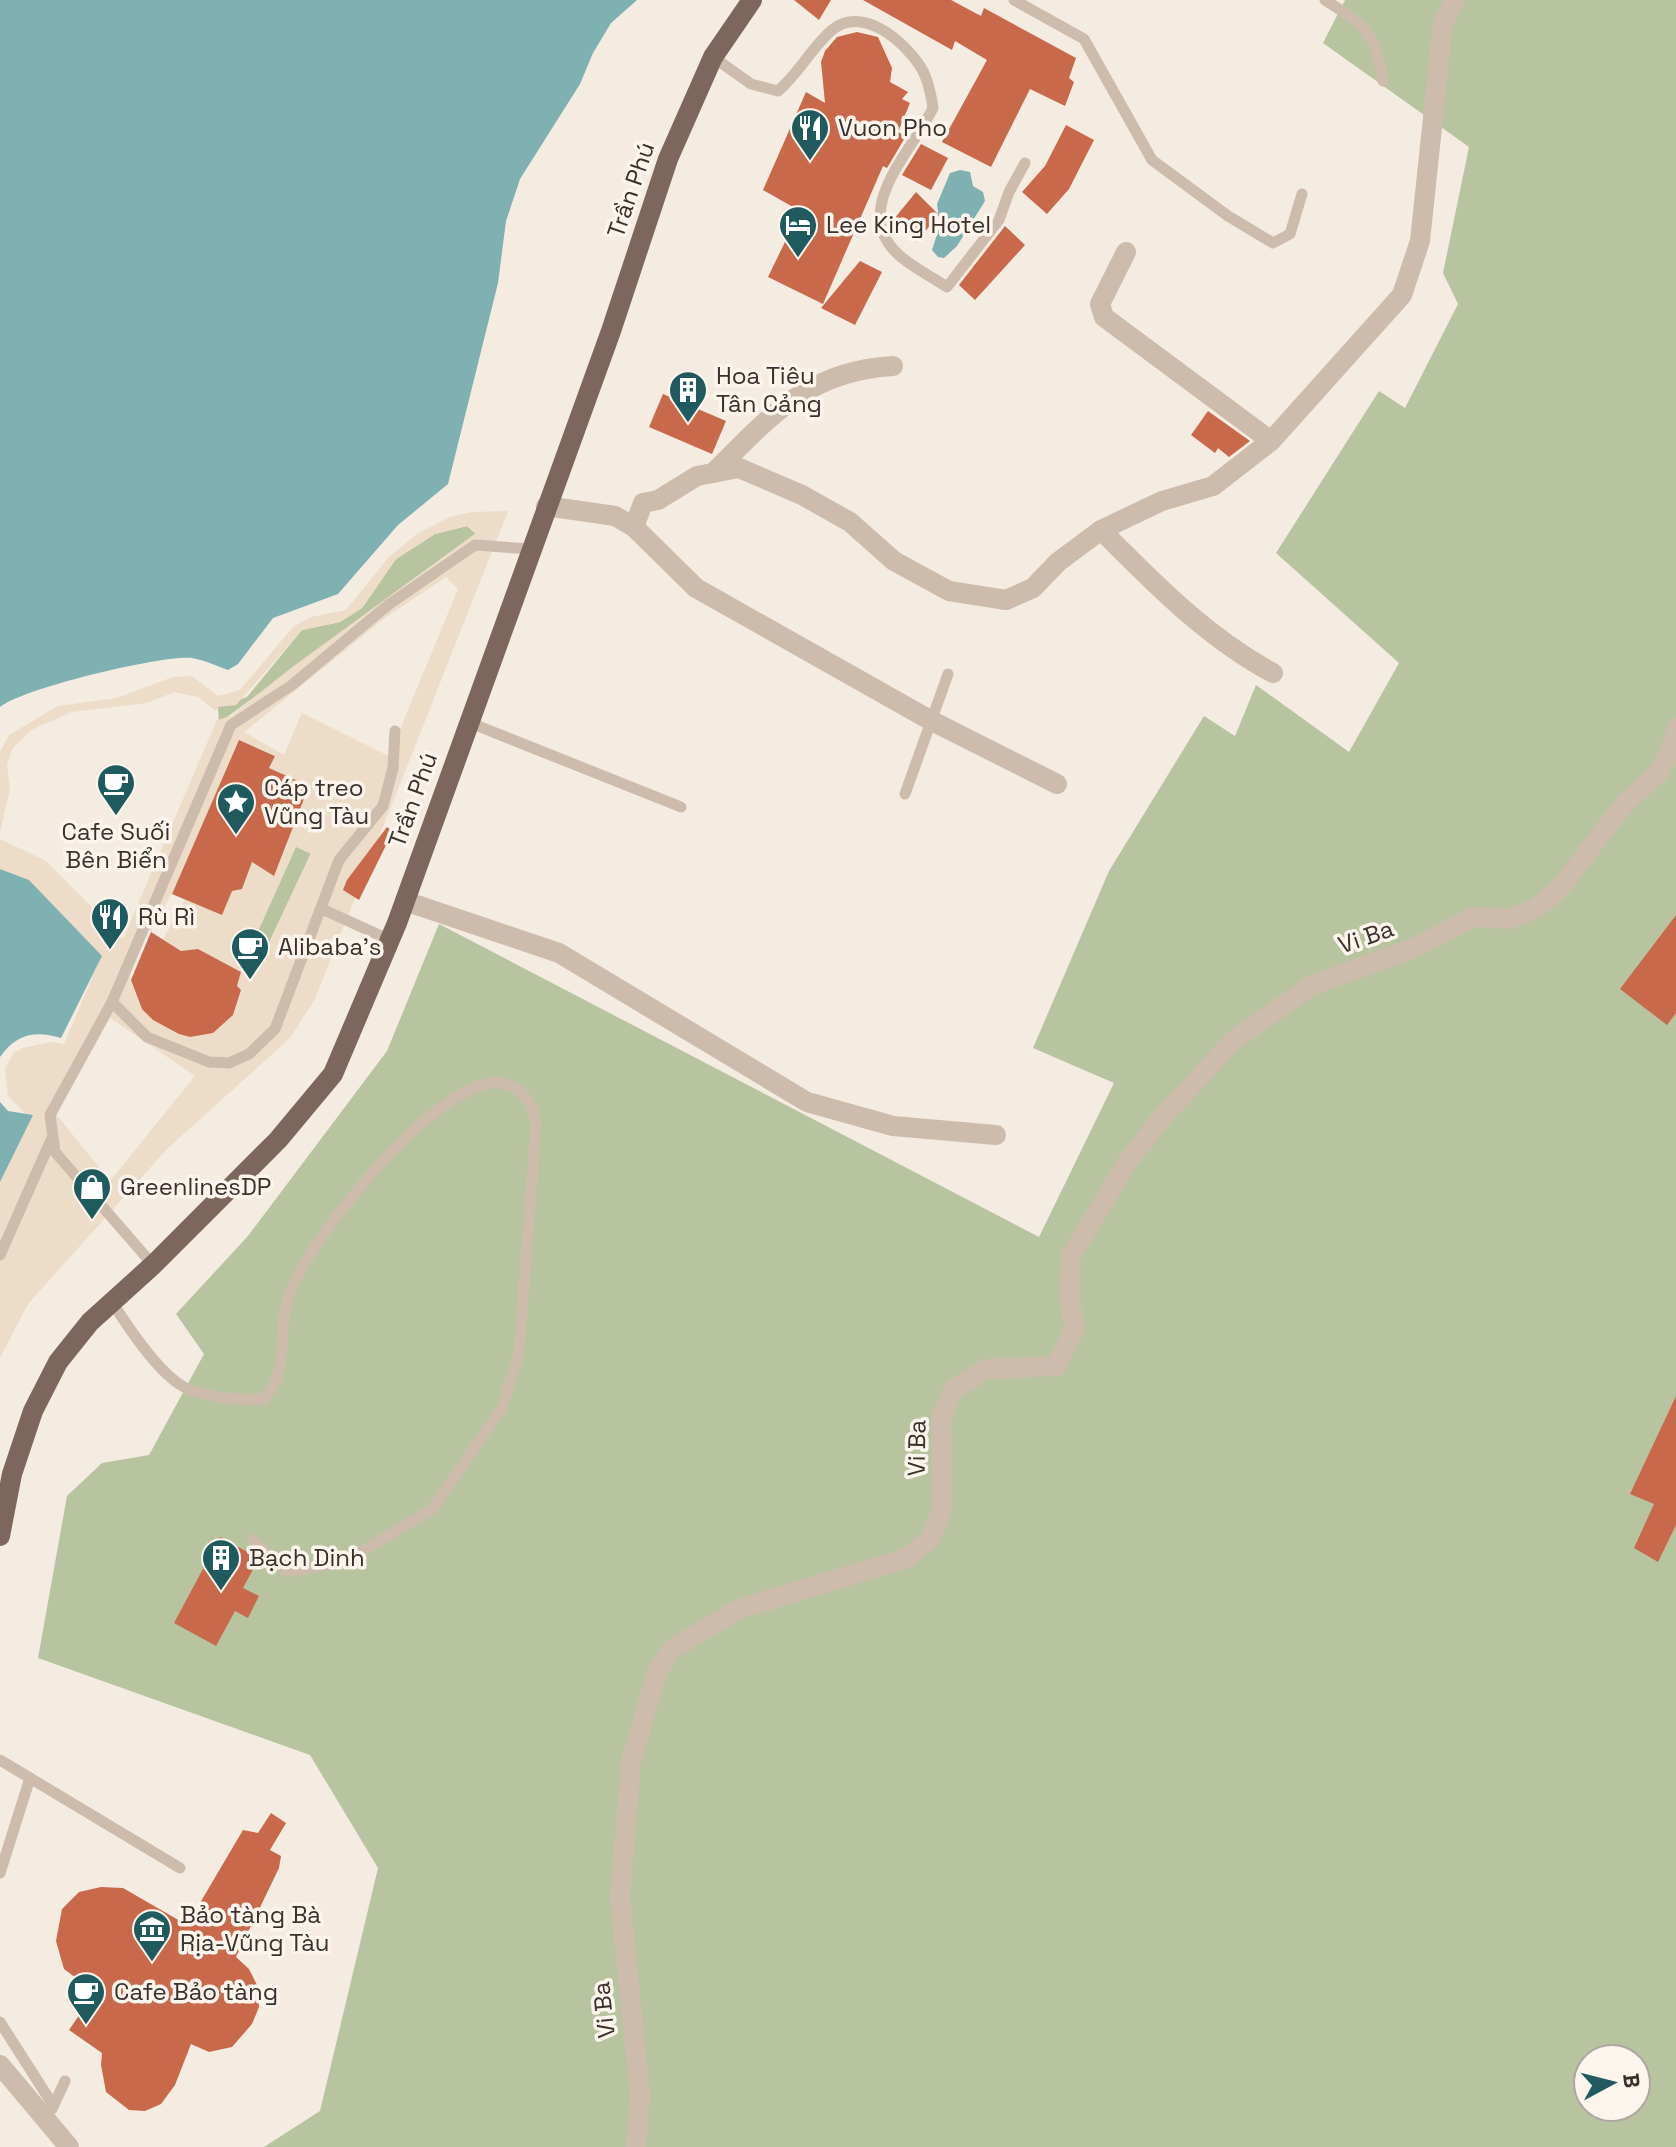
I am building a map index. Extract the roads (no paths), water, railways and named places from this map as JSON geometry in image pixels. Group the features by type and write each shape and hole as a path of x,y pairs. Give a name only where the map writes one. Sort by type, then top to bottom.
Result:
{"main road":[{"name":"Trần Phú","path":"0,1536 12,1474 43,1387 90,1322 153,1265 278,1140 333,1074 405,901 611,331 668,159 713,57 752,0"}],"street":[{"path":"634,527 643,503 658,500 697,476 739,468 802,495 850,522 894,561 949,591 971,597 1006,600 1033,588 1058,562 1101,530 1162,501 1213,486 1271,441 1402,295 1420,241 1443,23 1455,0"},
{"path":"1126,252 1100,304 1104,317 1271,441"},
{"path":"713,473 768,419 816,383 858,368 893,366"},
{"path":"546,506 615,516 634,527 696,588 930,720 1057,784"},
{"path":"1101,530 1164,594 1231,650 1273,673"},
{"name":"Vi Ba","path":"636,2147 640,2093 620,1897 631,1761 657,1672 672,1649 739,1609 907,1558 930,1539 942,1510 941,1416 953,1390 986,1369 1056,1366 1075,1329 1069,1297 1071,1256 1128,1161 1166,1113 1234,1040 1312,985 1414,948 1473,917 1509,919 1535,909 1559,889 1626,802 1659,772 1673,743 1676,728"},
{"path":"405,901 559,953 807,1102 893,1126 996,1135"},
{"path":"0,2065 50,2112 69,2147"}],"lane":[{"path":"1014,0 1084,39 1152,160 1228,216 1273,243 1290,234 1302,194"},
{"path":"1325,0 1369,32 1379,57 1383,81"},
{"path":"713,57 751,84 778,91 833,29 845,23 857,21 872,25 900,42 921,67 933,108 894,172 877,209 883,235 899,255 947,287 999,220 1025,163"},
{"path":"153,1265 55,1152 50,1115 112,1002 231,725 292,685 388,605 475,545 530,549"},
{"path":"905,794 948,674"},
{"path":"468,722 681,807"},
{"path":"112,1002 147,1037 188,1056 229,1063 249,1054 275,1029 339,860 383,806 393,768 395,731"},
{"path":"322,909 390,940"},
{"path":"112,1302 141,1345 184,1387 245,1401 264,1399 277,1383 284,1315 290,1293 346,1203 426,1118 471,1087 496,1082 520,1090 533,1105 536,1123 519,1353 502,1408 432,1509 356,1555 336,1563 287,1572 253,1540"},
{"path":"0,1255 51,1140"},
{"path":"0,1760 180,1868"},
{"path":"0,1873 30,1778"},
{"path":"0,2022 50,2112"},
{"path":"50,2112 65,2081"}],"water":[{"path":"0,0 637,0 611,23 593,53 580,84 520,179 506,221 498,283 448,484 398,525 338,594 273,618 238,664 228,670 192,658 176,658 63,682 0,707"},
{"path":"960,170 970,172 973,186 983,192 985,201 957,246 944,258 938,257 932,250 940,225 937,204 950,173"},
{"path":"0,869 29,880 102,956 61,1038 43,1034 27,1036 13,1043 0,1057"},
{"path":"0,1102 8,1111 33,1115 0,1182"}],"place":[{"name":"Vuon Pho","path":"810,162"},
{"name":"Lee King Hotel","path":"798,259"},
{"name":"Hoa Tiêu Tân Cảng","path":"688,424"},
{"name":"Cafe Suối Bên Biển","path":"116,817"},
{"name":"Cáp treo Vũng Tàu","path":"236,836"},
{"name":"Rù Rì","path":"110,951"},
{"name":"Alibaba's","path":"250,981"},
{"name":"GreenlinesDP","path":"92,1221"},
{"name":"Bạch Dinh","path":"221,1592"},
{"name":"Bảo tàng Bà Rịa-Vũng Tàu","path":"152,1963"},
{"name":"Cafe Bảo tàng","path":"86,2026"}]}
